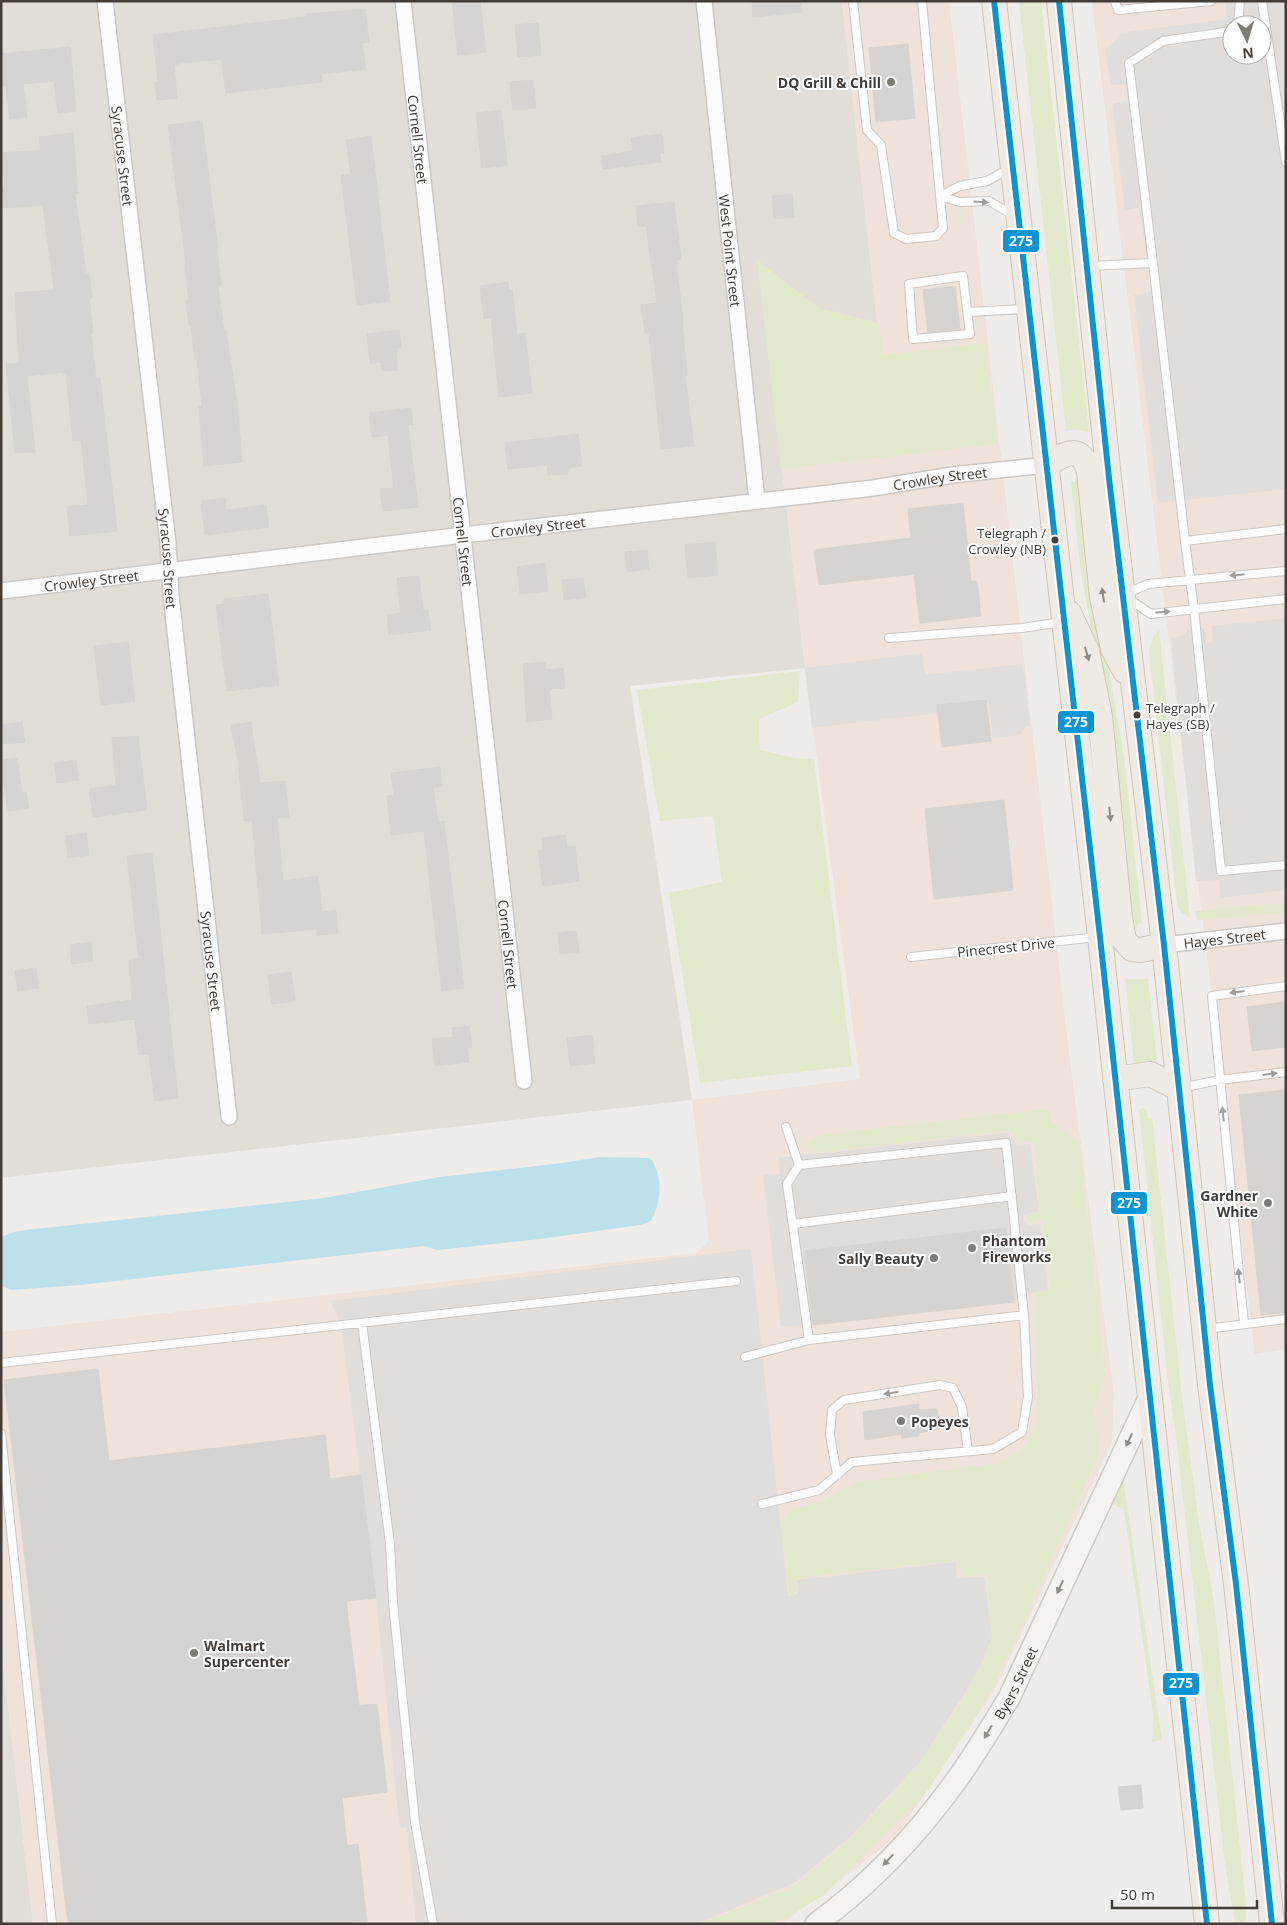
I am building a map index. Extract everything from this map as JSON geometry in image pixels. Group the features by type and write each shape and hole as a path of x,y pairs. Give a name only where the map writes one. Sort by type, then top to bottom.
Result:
{"main road":[{"path":"994,1 1100,937 1207,1924"},
{"path":"1058,1 1109,478 1164,945 1210,1385 1236,1584 1272,1924"},
{"path":"1046,465 1061,456 1081,454 1085,459 1089,472 1102,597 1113,649 1134,691"},
{"path":"1060,593 1087,651 1100,716 1120,918 1124,940 1132,949 1141,950 1164,945"},
{"path":"1115,1078 1150,1074 1178,1088"}],"street":[{"name":"Syracuse Street","path":"105,1 170,570 171,595 229,1117"},
{"name":"Cornell Street","path":"403,1 524,1081"},
{"name":"West Point Street","path":"704,1 757,500"},
{"name":"Crowley Street","path":"1,591 463,534 874,488 952,475 1046,465"},
{"name":"Hayes Street","path":"1164,945 1286,931"},
{"name":"Byers Street","path":"816,1924 854,1893 890,1859 953,1786 983,1740 1009,1698 1150,1396"}],"lane":[{"path":"853,1 867,130 881,145 894,233 906,239 936,236 943,228 922,1"},
{"path":"1115,1 1118,10 1211,1"},
{"path":"1239,15 1240,1"},
{"path":"1262,1 1286,162"},
{"path":"1222,32 1163,41 1129,63 1154,264 1189,580 1194,609 1221,871 1286,865"},
{"path":"940,196 960,186 987,181 1013,167"},
{"path":"940,196 960,202 989,201 1019,218"},
{"path":"1086,266 1154,264"},
{"path":"963,276 968,312 970,334 913,339 909,284 963,276"},
{"path":"968,312 1029,308"},
{"path":"1185,541 1286,528"},
{"path":"1123,595 1148,584 1286,571"},
{"path":"1123,595 1151,614 1286,598"},
{"path":"888,638 1022,628 1064,622"},
{"name":"Pinecrest Drive","path":"911,957 1100,937"},
{"path":"1244,1324 1212,996 1286,986"},
{"path":"1178,1088 1219,1080 1286,1072"},
{"path":"786,1127 799,1165"},
{"path":"762,1504 819,1490 852,1462 992,1449 1022,1432 1028,1396 1024,1315 1006,1143 799,1165"},
{"path":"799,1165 787,1184 810,1340"},
{"path":"793,1224 1012,1196"},
{"path":"1,1363 736,1281"},
{"path":"745,1357 810,1340 1024,1315"},
{"path":"1204,1329 1286,1319"},
{"path":"362,1323 390,1544 393,1602 415,1822 433,1924"},
{"path":"837,1474 830,1435 832,1410 844,1400 940,1385 953,1388 962,1407 968,1451"},
{"path":"1,1434 52,1924"}],"shaded area":[{"path":"1,1 842,1 891,449 781,461 805,668 630,686 692,1100 1,1178"},
{"path":"842,1 949,1 1069,1054 1114,1394 1112,1442 994,1691 895,1838 782,1924 33,1924 1,1645 1,1332 697,1253 709,1241 692,1100 860,1079 805,668 781,461 891,449"},
{"path":"1092,1 1286,1 1286,1349 1255,1354"},
{"path":"1226,1 1286,1 1286,489 1158,503 1134,295 1150,292 1152,288 1139,209 1125,210 1112,104 1128,101 1126,87 1124,84 1111,85 1105,50 1119,37 1120,33 1222,20 1222,65 1272,65 1272,15 1226,15"},
{"path":"1286,618 1286,890 1221,898 1219,880 1196,881 1171,638 1186,635 1187,629 1204,628 1207,643 1211,643 1213,640 1212,626"},
{"path":"922,653 925,675 1023,664 1030,726 1025,727 1020,735 993,738 988,699 937,705 938,713 812,728 805,668"},
{"path":"1007,1133 1018,1145 1030,1144 1039,1211 1023,1215 1024,1223 1029,1225 1040,1224 1048,1290 1034,1292 1014,1302 1006,1229 805,1251 813,1325 781,1326 763,1175 780,1174 778,1158"},
{"path":"751,1249 788,1596 798,1594 797,1580 956,1562 957,1578 984,1577 992,1637 981,1665 919,1763 849,1838 794,1883 696,1924 416,1924 407,1827 401,1828 399,1823 376,1598 341,1325 331,1301"},
{"path":"1,1645 33,1924 1,1924"}],"green space":[{"path":"1019,1 1041,1 1089,432 1078,430 1066,431"},
{"path":"757,260 819,308 879,323 883,355 985,343 997,444 781,469"},
{"path":"1075,478 1079,481 1096,596 1124,757 1142,923 1137,924 1136,932 1134,918 1129,919 1107,719 1081,572 1071,482 1075,481"},
{"path":"1159,630 1190,918 1181,912 1177,904 1149,651 1153,637"},
{"path":"800,671 798,702 759,719 760,750 795,758 814,759 852,1066 700,1083 669,893 722,882 713,816 660,821 637,690"},
{"path":"1286,903 1286,913 1197,920 1195,911"},
{"path":"1125,979 1148,979 1157,1063 1134,1064"},
{"path":"1143,1108 1148,1118 1152,1118 1182,1397 1199,1523 1214,1602 1246,1905 1246,1924 1235,1924 1225,1865 1176,1436 1168,1382 1139,1110"},
{"path":"1049,1109 1052,1122 1079,1143 1105,1375 1094,1408 1098,1448 1097,1459 992,1690 928,1790 824,1895 775,1924 699,1924 783,1891 802,1881 859,1831 915,1768 958,1708 986,1657 992,1634 987,1575 962,1576 958,1560 796,1578 796,1594 790,1595 782,1534 782,1522 787,1512 823,1501 859,1482 998,1463 1022,1448 1031,1437 1037,1423 1036,1293 1050,1290 1042,1220 1027,1221 1026,1217 1028,1214 1041,1212 1034,1142 1019,1143 1013,1134 1006,1131 813,1153 809,1150 807,1143 811,1138 821,1135"},
{"path":"1123,1477 1162,1740 1152,1742 1153,1714 1124,1510 1110,1502"}],"water":[{"path":"599,1157 650,1158 657,1173 660,1190 657,1206 651,1221 640,1225 540,1239 438,1250 424,1246 80,1285 11,1290 2,1286 1,1283 1,1237 17,1231 324,1198 440,1177"}],"building":[{"path":"452,1 480,1 486,52 458,55"},
{"path":"752,1 801,1 802,12 753,17"},
{"path":"365,9 369,42 362,43 366,69 321,74 322,82 226,93 221,59 181,63 174,65 177,98 157,100 155,82 158,82 153,35 306,17 306,14"},
{"path":"538,23 541,55 518,57 515,25"},
{"path":"908,44 915,118 876,122 869,48"},
{"path":"70,47 76,111 58,113 54,81 23,84 27,117 10,119 6,86 1,86 1,54"},
{"path":"533,80 536,108 513,110 510,82"},
{"path":"501,110 507,165 482,168 476,113"},
{"path":"202,121 218,251 221,285 218,286 237,403 242,462 204,466 199,407 202,406 197,359 195,360 186,301 189,301 186,264 168,125"},
{"path":"73,133 78,193 75,193 86,274 89,273 92,298 89,298 93,333 91,333 96,379 100,378 117,531 70,536 67,507 88,505 81,440 73,441 66,374 63,374 63,372 27,376 35,452 15,453 6,364 19,363 15,293 54,290 43,205 4,208 2,188 5,188 2,153 41,150 39,137"},
{"path":"662,134 664,153 660,153 661,162 603,169 601,156 633,151 631,138"},
{"path":"371,136 390,301 357,305 341,175 351,174 346,140"},
{"path":"792,194 794,217 774,219 772,196"},
{"path":"674,202 681,259 676,260 683,321 687,375 685,375 694,446 661,449 649,332 645,333 641,305 657,303 646,226 638,227 636,206"},
{"path":"508,282 509,290 512,290 517,334 525,333 532,393 499,397 491,318 484,319 480,286"},
{"path":"955,286 960,329 928,332 923,290"},
{"path":"399,330 401,348 396,348 398,370 382,371 381,362 370,364 367,334"},
{"path":"411,408 413,424 408,425 418,507 383,511 380,489 394,488 388,435 372,437 369,413"},
{"path":"578,434 582,466 568,468 568,474 548,475 547,465 508,469 505,443"},
{"path":"225,498 226,510 266,505 269,527 205,535 201,501"},
{"path":"963,503 971,581 977,581 981,616 920,623 914,574 819,585 814,550 911,538 908,509"},
{"path":"715,542 718,575 688,578 685,545"},
{"path":"647,550 649,569 627,572 625,552"},
{"path":"545,563 548,591 520,594 517,567"},
{"path":"419,576 423,611 428,610 431,630 389,635 387,615 401,613 397,578"},
{"path":"583,578 586,597 564,600 562,580"},
{"path":"268,594 279,685 227,691 216,605 224,604 224,599"},
{"path":"128,642 135,701 101,705 94,646"},
{"path":"545,662 546,670 563,668 565,688 549,689 552,719 527,722 523,664"},
{"path":"986,700 991,741 942,747 937,705"},
{"path":"22,722 25,742 3,744 1,725"},
{"path":"251,722 260,783 285,781 289,817 277,818 283,881 318,876 322,912 336,910 338,933 317,935 317,929 262,934 252,820 244,821 238,761 231,725"},
{"path":"138,736 147,810 93,817 89,789 116,785 112,738"},
{"path":"17,758 22,793 26,792 29,808 8,811 3,780 1,780 1,760"},
{"path":"76,760 79,780 57,783 55,763"},
{"path":"440,767 442,786 433,788 438,822 444,821 464,988 442,991 424,831 391,835 387,796 394,795 391,773"},
{"path":"1004,800 1013,890 934,899 925,809"},
{"path":"86,833 89,855 68,858 65,836"},
{"path":"565,835 567,847 575,846 579,881 543,886 538,851 543,850 542,838"},
{"path":"152,853 178,1098 155,1101 149,1054 139,1055 135,1019 89,1024 87,1006 132,1000 129,961 139,959 127,856"},
{"path":"576,931 579,952 560,954 558,933"},
{"path":"91,942 93,961 72,964 70,945"},
{"path":"36,968 39,988 18,991 15,971"},
{"path":"291,972 295,1001 272,1004 268,975"},
{"path":"1286,1002 1286,1047 1252,1051 1247,1007"},
{"path":"469,1026 472,1047 467,1048 469,1062 435,1066 432,1039 453,1037 452,1028"},
{"path":"592,1035 595,1063 570,1066 567,1038"},
{"name":"Gardner White","path":"1286,1090 1286,1312 1261,1315 1239,1095"},
{"path":"1006,1228 1014,1302 813,1325 805,1251"},
{"name":"Walmart Supercenter","path":"98,1369 109,1461 325,1435 330,1479 361,1475 376,1598 346,1601 359,1706 377,1704 387,1792 342,1798 347,1846 358,1844 367,1922 68,1924 4,1380"},
{"name":"Popeyes","path":"919,1404 919,1410 937,1409 940,1429 919,1433 919,1436 902,1438 901,1434 865,1440 863,1412"},
{"path":"1141,1785 1143,1808 1121,1810 1118,1787"}],"transit line":[{"name":"275","path":"994,1 1100,937 1207,1924"},
{"name":"275","path":"1059,1 1109,478 1164,945 1210,1385 1236,1584 1272,1924"}],"place":[{"name":"DQ Grill & Chill","path":"891,82"},
{"name":"Telegraph / Crowley (NB)","path":"1055,540"},
{"name":"Telegraph / Hayes (SB)","path":"1137,715"},
{"name":"Gardner White","path":"1268,1203"},
{"name":"Phantom Fireworks","path":"972,1248"},
{"name":"Sally Beauty","path":"934,1258"},
{"name":"Popeyes","path":"901,1421"},
{"name":"Walmart Supercenter","path":"194,1653"}]}
